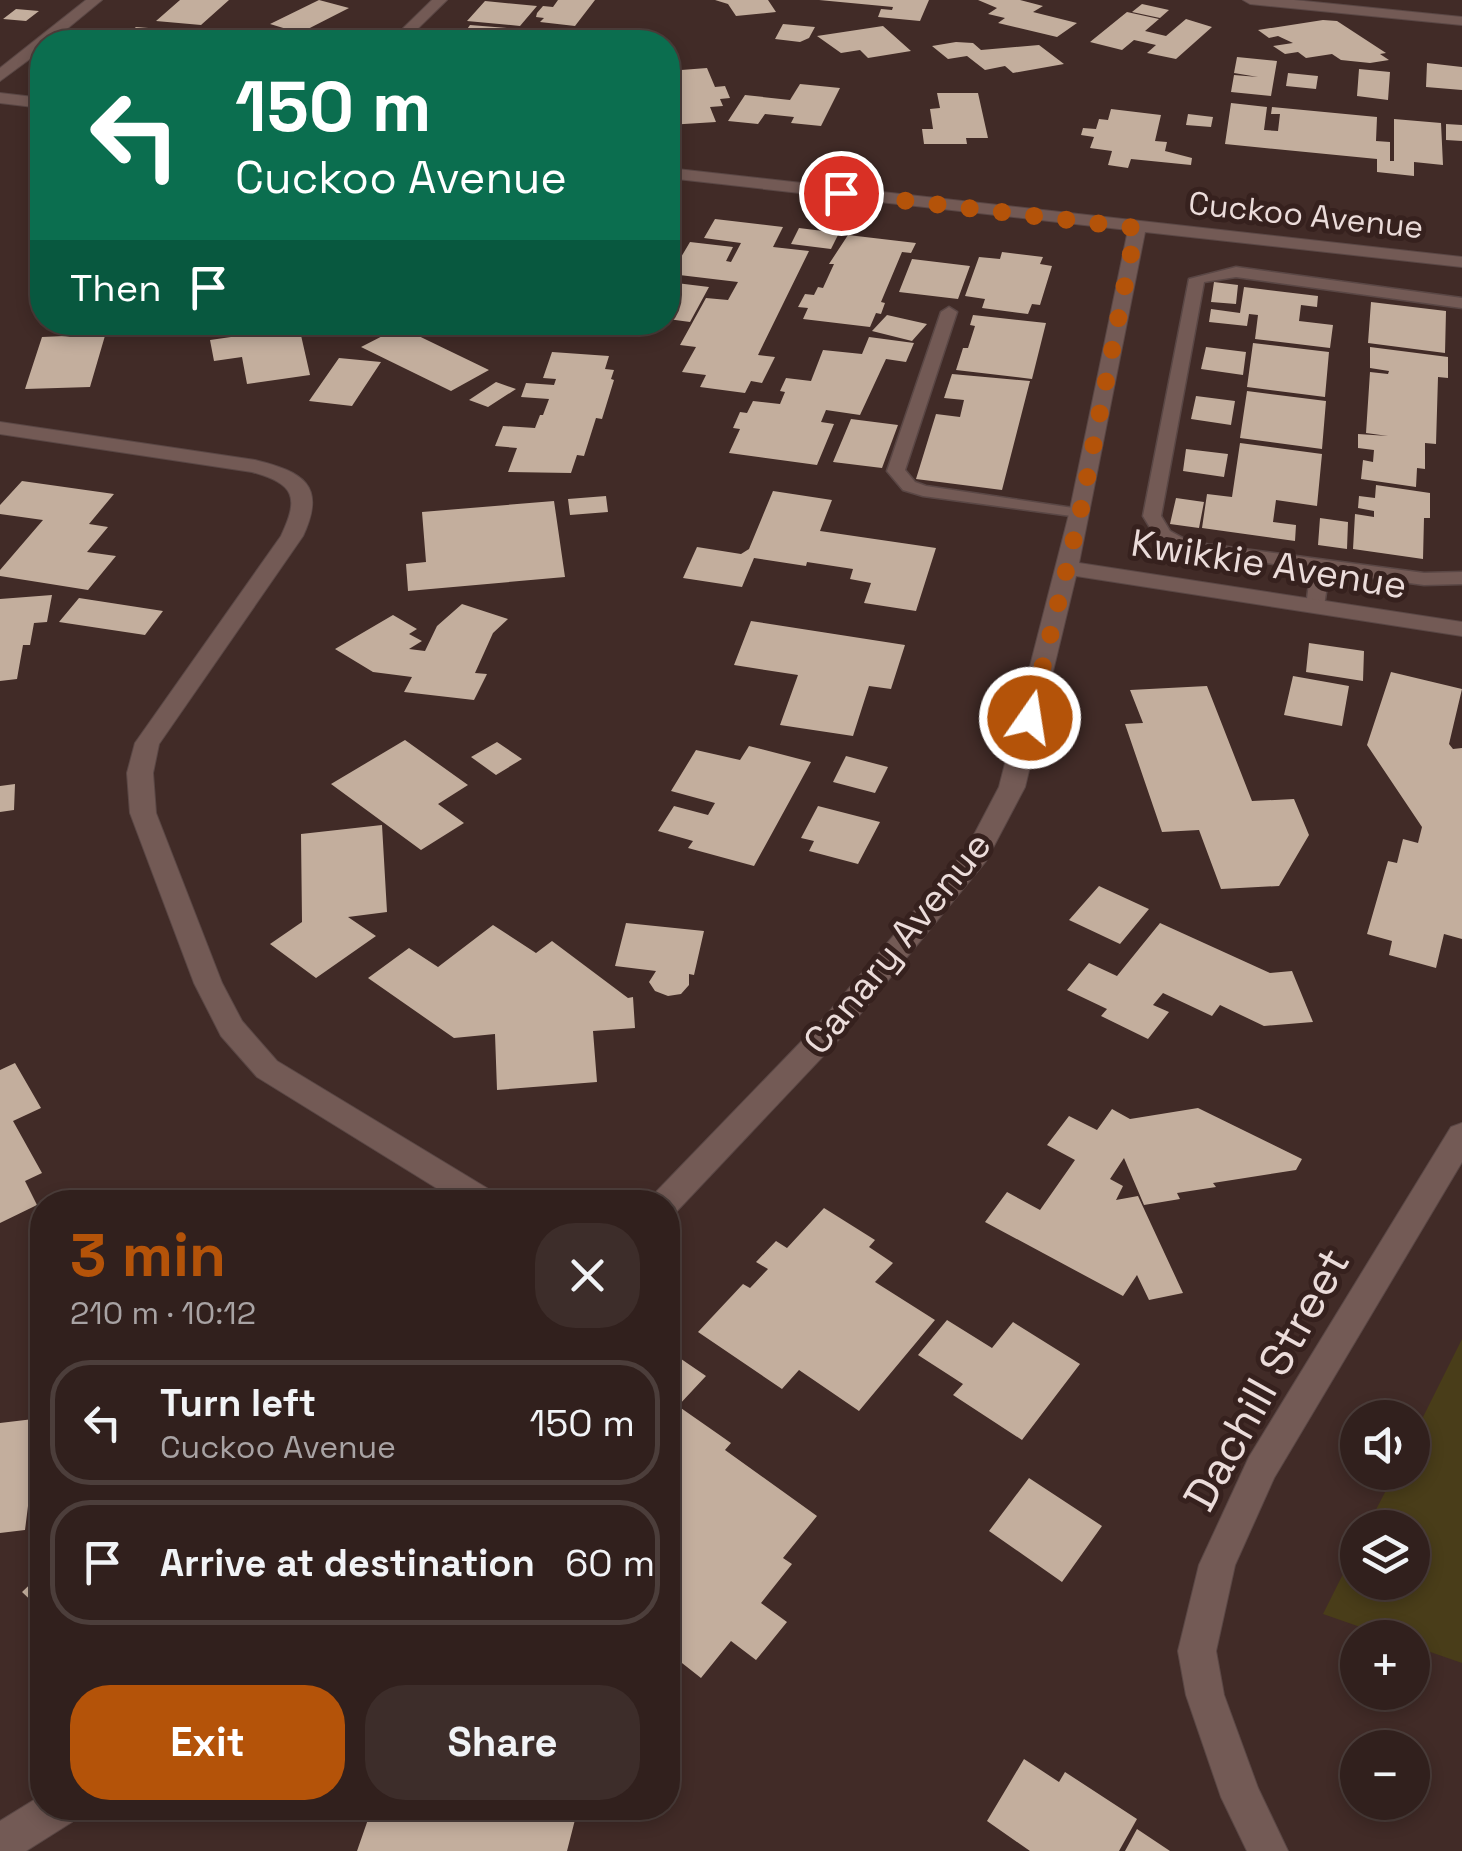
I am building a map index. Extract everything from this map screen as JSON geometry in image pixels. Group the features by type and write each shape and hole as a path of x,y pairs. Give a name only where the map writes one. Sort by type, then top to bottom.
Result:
{"street":[{"path":"58,30 95,0"},
{"path":"409,30 440,0"},
{"path":"1250,0 1462,21"},
{"path":"0,76 30,52"},
{"path":"0,98 30,102"},
{"name":"Cuckoo Avenue","path":"680,175 1462,262"},
{"name":"Canary Avenue","path":"677,1190 833,1027 976,855 1012,787 1080,514 1136,228"},
{"path":"0,428 256,466 285,475 301,490 304,511 292,536 147,743 140,773 143,813 208,983 231,1028 267,1068 465,1190"},
{"name":"Kwikkie Avenue","path":"1066,568 1462,629"},
{"name":"Dachill Street","path":"1268,1851 1241,1797 1204,1695 1197,1651 1217,1565 1261,1468 1462,1135"},
{"path":"0,1844 39,1820"}],"lane":[{"path":"1462,303 1236,272 1198,279 1152,516 1154,525 1185,547 1424,580 1462,578"},
{"path":"949,312 896,471 900,480 923,491 1080,514"},
{"path":"1315,606 1321,565"}],"shaded area":[{"path":"1462,1339 1462,1663 1430,1652 1430,1620 1340,1620 1323,1614 1340,1580 1340,1600 1430,1600 1430,1510 1376,1510 1386,1490 1430,1490 1430,1403"}],"building":[{"path":"180,0 229,0 201,25 156,21"},
{"path":"319,0 349,8 306,30 270,24"},
{"path":"558,0 595,0 575,26 540,22 544,18 536,17 537,13 543,6 553,7"},
{"path":"715,0 768,0 776,12 736,16 728,4"},
{"path":"819,0 929,0 920,21 878,17 881,9 893,7"},
{"path":"978,0 1020,0 1043,6 1033,12 1077,23 1057,37 998,23 1005,18 988,14 997,8"},
{"path":"485,1 537,6 520,26 467,21"},
{"path":"1142,4 1169,10 1160,18 1132,12"},
{"path":"16,9 39,11 26,21 3,19"},
{"path":"1127,12 1159,19 1145,31 1166,36 1186,19 1212,27 1176,59 1147,53 1156,45 1134,40 1122,50 1090,42"},
{"path":"1337,21 1386,53 1380,54 1389,60 1370,63 1341,60 1332,54 1306,58 1298,52 1285,54 1273,46 1293,43 1278,36 1269,38 1258,30"},
{"path":"783,24 815,27 809,38 800,42 775,39"},
{"path":"470,25 507,28 505,30 466,30"},
{"path":"883,26 911,51 868,58 860,50 841,53 817,36"},
{"path":"973,43 981,50 1039,45 1064,64 1013,73 1005,66 985,70 967,56 948,59 932,46"},
{"path":"1237,57 1277,61 1271,96 1231,92 1234,75 1258,77 1234,73"},
{"path":"1427,63 1462,67 1462,90 1426,87"},
{"path":"707,68 715,87 725,86 730,98 720,99 723,106 710,107 716,122 680,124 680,70"},
{"path":"1359,69 1390,72 1388,100 1357,96"},
{"path":"1288,73 1318,76 1316,89 1286,86"},
{"path":"800,84 840,88 821,126 791,123 794,117 765,114 758,124 728,121 745,95 790,100"},
{"path":"937,93 978,93 988,138 966,138 967,144 924,144 922,129 933,129 930,109 940,108"},
{"path":"1231,103 1267,107 1264,130 1278,131 1280,114 1271,114 1272,107 1377,117 1376,141 1390,142 1390,161 1394,161 1394,119 1441,123 1443,165 1414,162 1414,176 1377,172 1377,159 1225,144"},
{"path":"1111,109 1161,115 1155,141 1167,142 1165,151 1192,158 1191,165 1131,159 1128,168 1108,165 1112,151 1090,148 1094,137 1081,135 1083,128 1096,129 1099,119 1108,120"},
{"path":"1188,114 1213,117 1211,127 1186,125"},
{"path":"1446,124 1462,125 1462,141 1446,140"},
{"path":"715,219 783,227 773,247 809,251 758,355 775,357 762,383 751,381 745,393 700,387 706,375 682,372 696,347 680,345 706,298 728,300 738,282 680,275 680,259 690,242 733,247 726,261 731,262 741,243 704,238"},
{"path":"799,228 839,233 831,249 791,244"},
{"path":"848,235 916,243 911,253 902,252 881,302 885,303 881,314 876,313 870,327 803,319 808,308 798,307 805,294 814,295 818,287 823,288 834,264 829,264"},
{"path":"1002,252 1043,257 1040,264 1052,266 1040,305 1032,304 1028,314 982,308 985,299 965,296 979,257 1000,259"},
{"path":"912,259 970,266 958,299 899,292"},
{"path":"1214,282 1238,285 1236,304 1211,302"},
{"path":"680,283 709,287 690,322 680,321"},
{"path":"1244,287 1318,296 1317,307 1301,305 1299,321 1333,325 1330,348 1255,339 1258,315 1249,314 1247,326 1209,322 1211,309 1240,313"},
{"path":"1371,302 1446,311 1445,353 1368,343"},
{"path":"887,315 927,324 912,341 872,331"},
{"path":"973,315 1046,323 1032,379 956,370 975,326 970,325"},
{"path":"105,335 90,387 25,389 42,337"},
{"path":"301,335 310,375 247,384 242,357 214,361 210,340"},
{"path":"384,335 417,335 489,370 451,391 361,347"},
{"path":"869,337 914,343 906,362 886,359 860,415 826,410 821,422 834,424 817,465 729,453 740,429 733,428 740,412 747,413 753,401 780,404 786,378 811,381 823,350 862,354"},
{"path":"1253,343 1329,352 1325,397 1247,387"},
{"path":"1206,347 1246,352 1243,375 1201,369"},
{"path":"1370,347 1448,357 1448,378 1438,377 1436,444 1425,443 1425,469 1417,468 1416,487 1361,479 1363,460 1373,462 1374,450 1358,448 1358,434 1388,436 1366,433 1370,372 1389,371 1370,368"},
{"path":"552,352 609,356 605,369 614,370 614,380 602,419 596,418 584,456 577,455 571,473 508,472 517,448 495,446 503,426 535,428 543,415 549,399 521,397 526,383 554,385 556,379 543,378"},
{"path":"339,358 381,362 352,406 309,401"},
{"path":"952,374 1030,381 1002,490 916,479 936,414 960,417 964,400 944,398"},
{"path":"496,382 516,389 488,407 469,400"},
{"path":"1247,391 1326,401 1322,449 1240,438"},
{"path":"1196,396 1235,401 1231,425 1191,419"},
{"path":"851,419 898,425 882,468 833,462"},
{"path":"1240,443 1322,454 1317,506 1276,500 1273,522 1296,525 1295,541 1202,528 1207,494 1232,497"},
{"path":"1186,449 1228,454 1224,477 1183,471"},
{"path":"22,481 114,494 89,524 108,527 87,552 116,556 88,590 0,576 0,570 43,520 0,514 0,505"},
{"path":"1376,485 1430,493 1430,518 1424,518 1423,559 1353,549 1355,514 1374,517 1374,511 1358,508 1359,496 1375,498"},
{"path":"773,491 832,500 820,531 936,548 916,611 864,603 871,583 850,579 853,569 807,562 806,566 754,558 742,587 683,578 697,547 741,554 749,549"},
{"path":"606,496 608,512 570,515 568,499"},
{"path":"1176,498 1204,502 1199,528 1170,524"},
{"path":"554,501 565,577 408,591 406,564 426,562 422,512"},
{"path":"1320,518 1348,522 1347,549 1318,545"},
{"path":"52,595 47,622 34,623 30,645 23,645 17,679 0,681 0,599"},
{"path":"79,598 163,611 145,635 59,622"},
{"path":"462,604 508,619 493,633 475,673 487,674 474,700 404,692 412,677 373,672 335,649 393,615 417,629 409,634 422,641 409,649 425,651 437,626"},
{"path":"751,621 905,645 891,689 869,686 853,736 780,725 798,675 734,665"},
{"path":"1309,643 1364,651 1363,681 1306,672"},
{"path":"1391,672 1462,689 1449,744 1453,749 1462,748 1462,939 1444,934 1436,968 1389,955 1392,941 1367,934 1388,861 1397,863 1403,839 1418,843 1422,827 1367,745"},
{"path":"1293,676 1349,686 1342,726 1284,715"},
{"path":"1207,686 1252,801 1294,799 1309,835 1279,886 1221,889 1199,830 1162,832 1125,724 1143,723 1130,690"},
{"path":"405,740 468,785 438,804 464,823 421,850 331,784"},
{"path":"497,742 522,759 496,775 471,757"},
{"path":"749,746 811,762 754,866 688,848 693,841 658,831 674,806 708,815 715,803 671,791 696,750 740,760"},
{"path":"846,756 888,767 875,793 833,782"},
{"path":"15,784 14,810 0,812 0,786"},
{"path":"818,806 880,822 858,864 809,851 814,841 801,838"},
{"path":"382,825 387,912 348,917 376,936 316,978 270,944 302,922 301,834"},
{"path":"1099,886 1149,909 1120,944 1069,920"},
{"path":"626,923 704,931 694,975 689,974 689,985 681,994 668,996 655,991 649,982 656,971 615,966"},
{"path":"1160,923 1270,973 1292,971 1313,1022 1264,1026 1220,1005 1212,1016 1163,993 1153,1005 1169,1012 1148,1039 1101,1016 1107,1009 1067,990 1089,963 1117,976"},
{"path":"493,925 536,953 552,941 628,998 633,997 635,1028 593,1031 597,1082 497,1090 495,1034 454,1038 368,978 409,948 438,967"},
{"path":"15,1063 41,1108 13,1121 42,1173 25,1181 30,1191 30,1208 0,1223 0,1070"},
{"path":"1198,1108 1302,1159 1296,1170 1213,1183 1216,1187 1177,1193 1180,1199 1144,1205 1124,1158 1110,1179 1123,1186 1116,1200 1138,1196 1183,1293 1149,1300 1137,1275 1123,1296 985,1222 1007,1192 1040,1210 1075,1160 1047,1145 1069,1116 1097,1130 1112,1109 1130,1119"},
{"path":"824,1208 875,1240 869,1247 893,1263 875,1282 935,1320 859,1411 799,1370 782,1389 698,1332 743,1284 750,1288 768,1269 756,1262 776,1241 787,1248"},
{"path":"947,1320 992,1348 1013,1322 1080,1364 1022,1440 953,1395 963,1384 918,1355"},
{"path":"680,1358 706,1376 680,1404"},
{"path":"680,1407 731,1443 725,1450 817,1516 783,1558 792,1564 761,1603 787,1622 756,1660 731,1641 701,1678 680,1661"},
{"path":"30,1419 30,1490 25,1530 0,1533 0,1423"},
{"path":"1029,1478 1102,1526 1062,1582 989,1531"},
{"path":"1024,1759 1059,1782 1065,1772 1137,1819 1119,1851 1030,1851 987,1821"},
{"path":"368,1820 575,1820 567,1851 357,1851"},
{"path":"1137,1829 1170,1851 1125,1851"}],"route":[{"path":"841,193 1136,228 1080,514 1030,718"}]}
